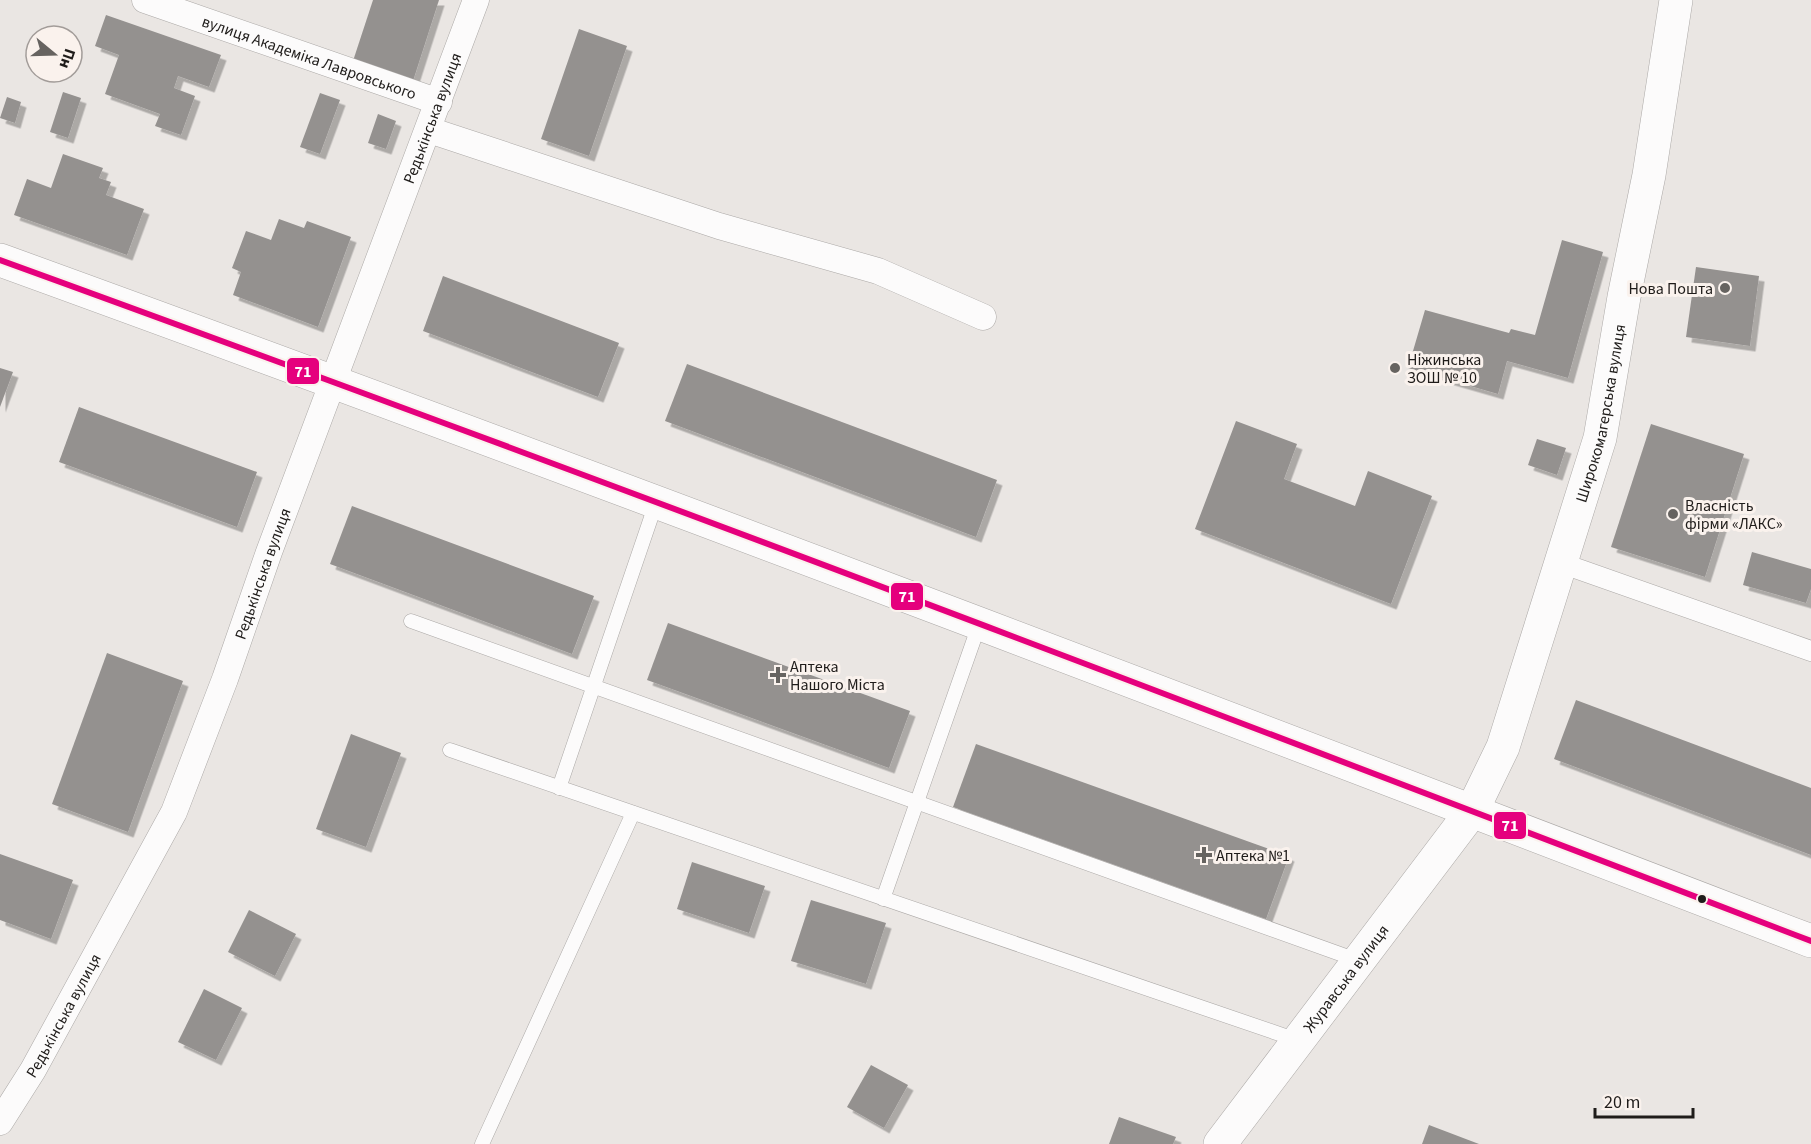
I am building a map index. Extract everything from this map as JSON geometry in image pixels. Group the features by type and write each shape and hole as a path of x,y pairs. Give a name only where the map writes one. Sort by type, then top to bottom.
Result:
{"main road":[{"name":"Широкомагерська вулиця","path":"1472,811 1503,747 1600,438 1624,297 1649,175 1677,0"},
{"path":"0,260 333,381 1811,941"},
{"name":"Журавська вулиця","path":"1220,1144 1472,811"}],"street":[{"name":"вулиця Академіка Лавровського","path":"145,0 439,102"},
{"name":"Редькінська вулиця","path":"0,1122 33,1070 174,812 476,0"},
{"path":"429,130 719,226 878,271 983,317"},
{"path":"1561,563 1811,651"}],"lane":[{"path":"560,788 656,503"},
{"path":"411,621 1357,960"},
{"path":"883,899 979,625"},
{"path":"450,750 1298,1040"},
{"path":"482,1144 633,813"}],"building":[{"path":"373,0 439,0 412,84 352,64"},
{"path":"106,15 221,55 209,87 178,76 174,88 195,96 181,135 155,126 160,114 105,94 119,55 95,46"},
{"path":"579,29 627,46 589,156 541,139"},
{"path":"63,92 81,98 68,138 50,132"},
{"path":"320,93 340,100 320,154 300,147"},
{"path":"7,97 21,102 15,123 0,118"},
{"path":"378,114 396,121 386,149 368,143"},
{"path":"63,154 103,168 99,178 111,182 106,195 144,209 127,255 14,215 27,179 51,188"},
{"path":"279,219 304,228 307,221 351,237 318,327 233,295 241,272 232,268 246,231 271,240"},
{"path":"1562,240 1603,252 1568,378 1507,361 1498,394 1408,368 1425,310 1509,333 1511,329 1535,335"},
{"path":"1696,267 1759,276 1750,346 1686,337"},
{"path":"443,276 619,343 598,397 423,331"},
{"path":"687,364 997,480 976,537 665,421"},
{"path":"0,368 13,372 0,407"},
{"path":"79,407 257,472 237,527 59,462"},
{"path":"1236,421 1297,444 1284,479 1355,506 1368,471 1432,496 1391,604 1195,529"},
{"name":"Власність фірми «ЛАКС»","path":"1651,424 1744,454 1705,577 1611,547"},
{"path":"1537,439 1566,448 1557,475 1528,465"},
{"path":"352,506 594,596 572,654 330,564"},
{"path":"1752,552 1811,569 1811,589 1806,603 1743,585"},
{"path":"668,623 910,711 889,768 647,680"},
{"path":"107,653 183,681 128,832 52,804"},
{"path":"1576,700 1811,788 1811,855 1554,759"},
{"path":"351,734 401,753 366,847 316,829"},
{"path":"976,744 1289,856 1266,919 953,807"},
{"path":"0,854 73,880 51,939 0,920"},
{"path":"692,862 765,886 749,933 677,909"},
{"path":"811,900 886,923 866,984 791,961"},
{"path":"249,910 296,934 275,976 228,952"},
{"path":"204,989 242,1008 216,1060 178,1042"},
{"path":"871,1065 908,1085 884,1128 847,1107"},
{"path":"1119,1117 1176,1137 1173,1144 1109,1144"},
{"path":"1429,1125 1479,1144 1422,1144"}],"transit line":[{"name":"71","path":"0,260 907,596 1811,941"}],"place":[{"name":"Нова Пошта","path":"1725,288"},
{"name":"Ніжинська ЗОШ № 10","path":"1395,368"},
{"name":"Власність фірми «ЛАКС»","path":"1673,514"},
{"name":"Аптека Нашого Міста","path":"778,675"},
{"name":"Аптека №1","path":"1204,855"}]}
